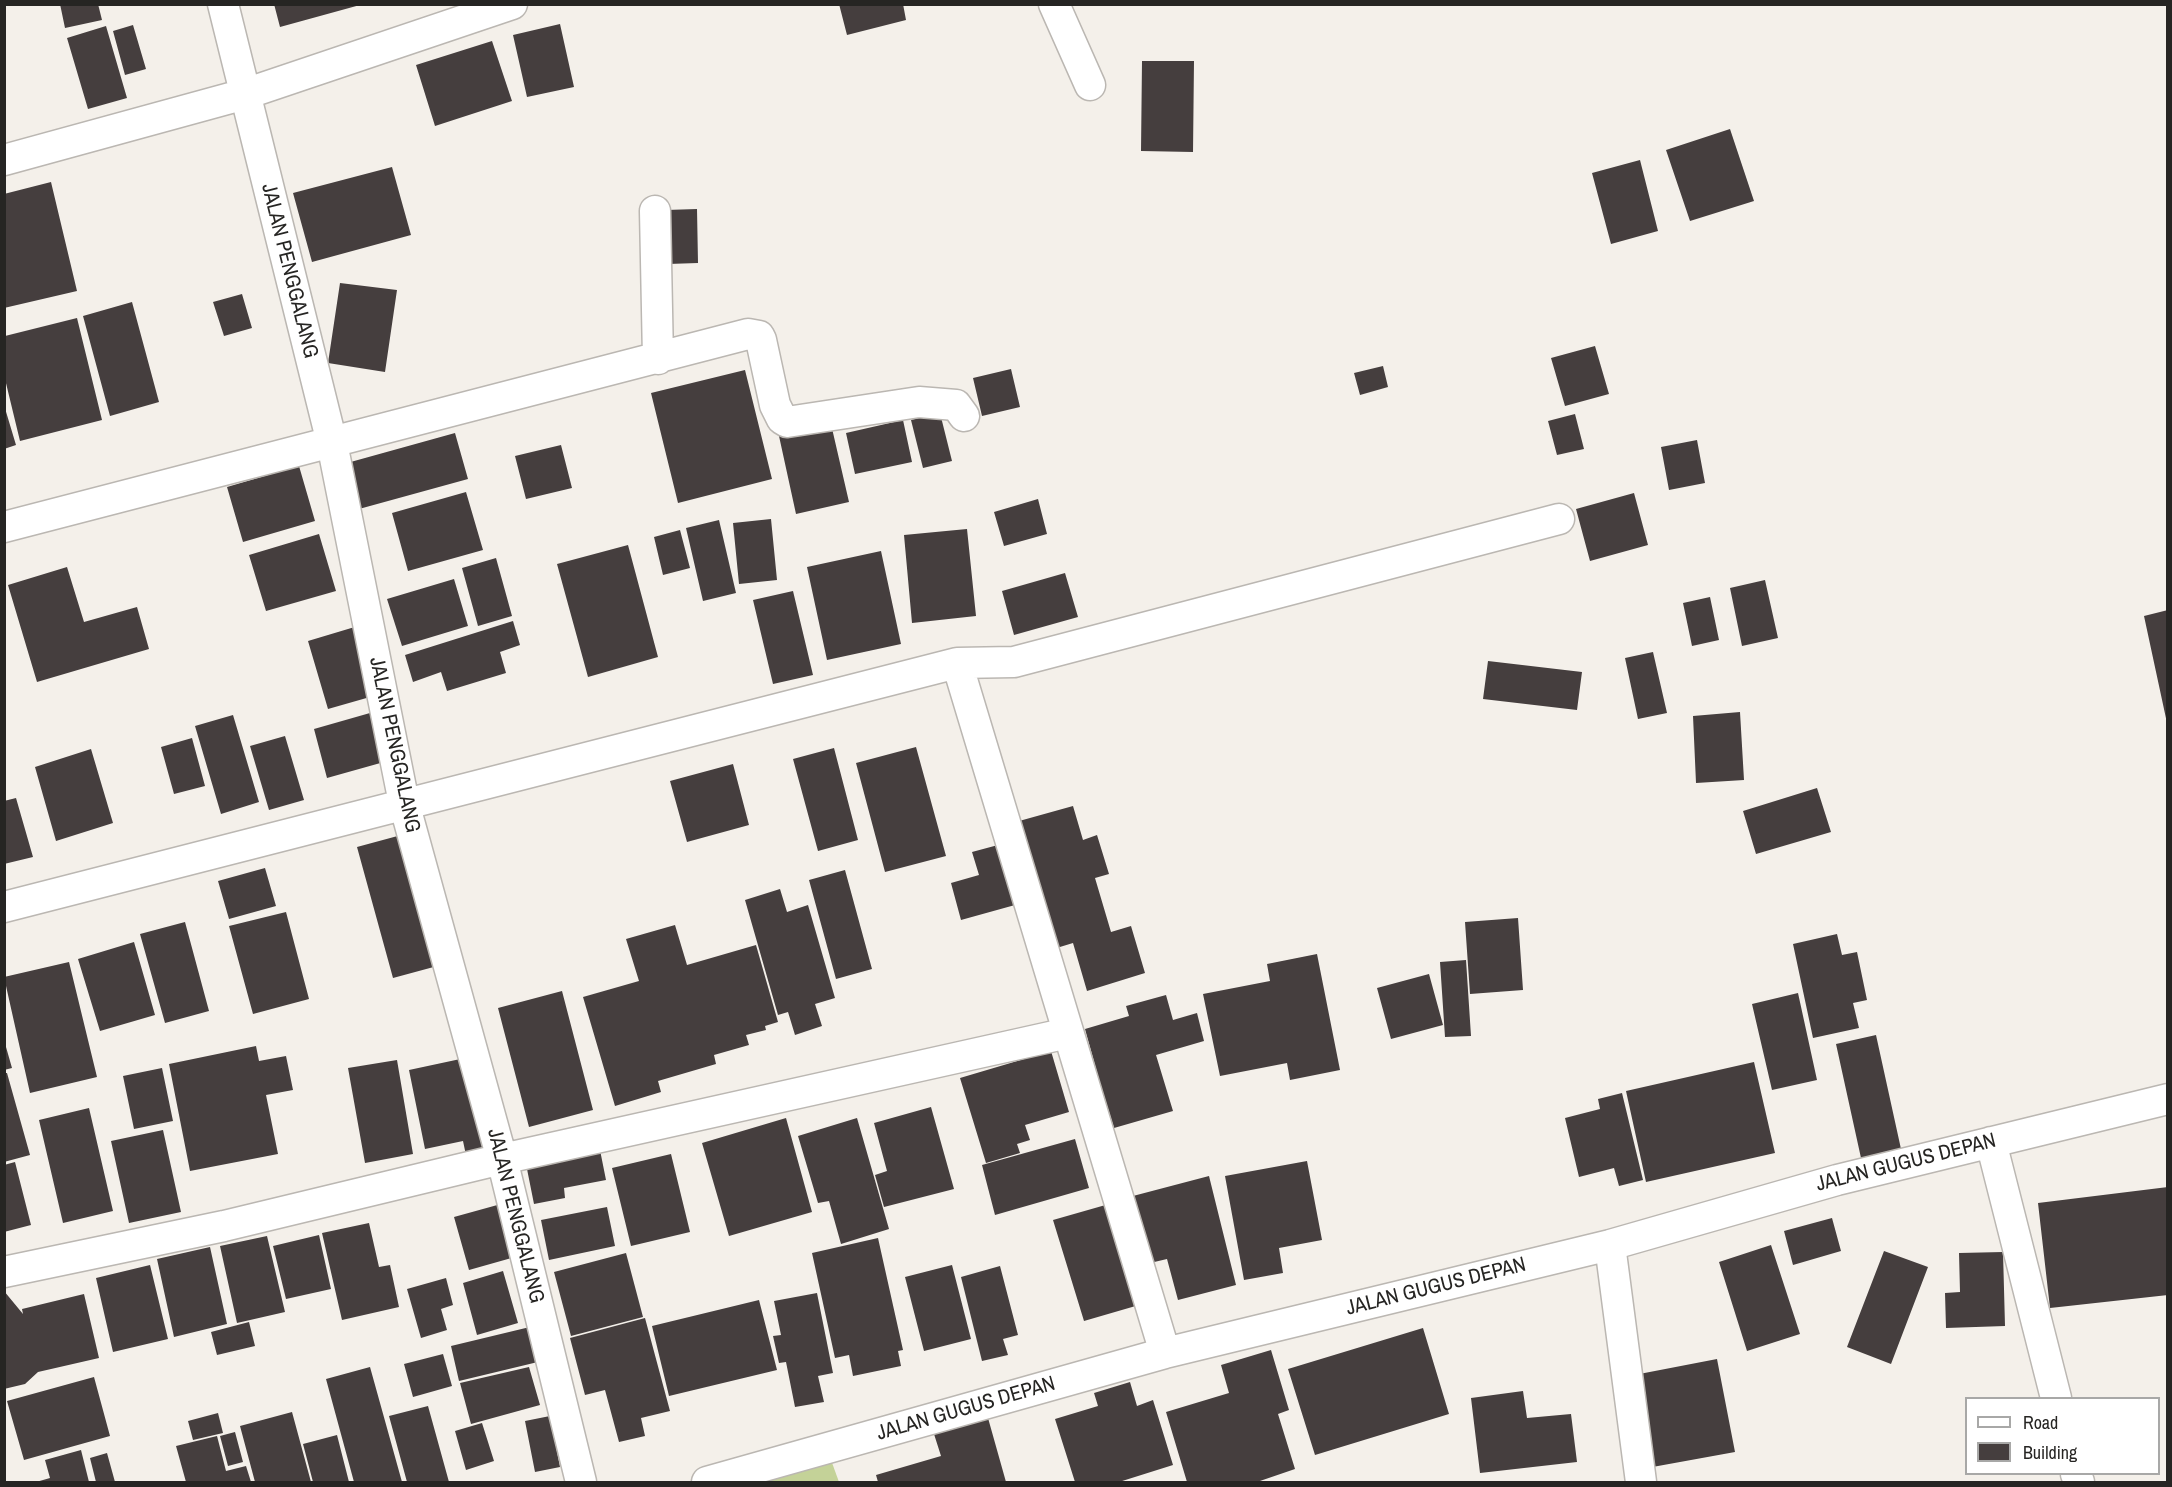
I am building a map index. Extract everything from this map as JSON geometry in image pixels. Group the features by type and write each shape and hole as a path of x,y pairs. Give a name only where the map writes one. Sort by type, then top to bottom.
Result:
{"street":[{"name":"JALAN PENGGALANG","path":"223,4 332,443 404,803 502,1159 581,1482"},
{"path":"4,160 245,94 512,4"},
{"path":"1054,4 1090,85"},
{"path":"655,211 658,359"},
{"path":"4,527 658,359 723,340 754,335 761,340 775,405 782,419 787,422 919,402 956,405 964,416"},
{"path":"4,907 957,663 1014,662 1559,519"},
{"path":"957,663 1165,1353"},
{"path":"4,1272 224,1226 502,1159 1068,1033"},
{"name":"JALAN GUGUS DEPAN","path":"707,1482 1165,1353 1610,1245 1837,1180 2168,1099"},
{"path":"1991,1142 2056,1397"},
{"path":"1610,1245 1641,1482"}],"green space":[{"path":"831,1460 839,1482 750,1482"}],"building":[{"path":"60,4 98,4 102,20 65,28"},
{"path":"274,4 360,4 360,5 280,27"},
{"path":"839,4 903,4 906,20 847,35"},
{"path":"560,24 574,87 527,97 513,35"},
{"path":"133,25 146,69 125,75 113,31"},
{"path":"106,26 127,98 88,109 67,38"},
{"path":"492,41 512,101 435,126 416,65"},
{"path":"1142,61 1194,61 1193,152 1141,151"},
{"path":"1730,129 1754,201 1690,221 1666,150"},
{"path":"1640,160 1658,231 1611,244 1592,173"},
{"path":"392,167 411,235 312,262 293,193"},
{"path":"51,182 77,291 4,308 4,194"},
{"path":"697,209 698,263 668,264 666,210"},
{"path":"340,283 397,290 385,372 328,363"},
{"path":"242,294 252,328 224,336 213,302"},
{"path":"132,302 159,402 110,416 83,316"},
{"path":"77,318 102,420 20,441 5,379 5,336"},
{"path":"1595,346 1609,394 1565,406 1551,358"},
{"path":"1383,366 1388,387 1360,395 1354,373"},
{"path":"1011,369 1020,407 982,416 973,378"},
{"path":"745,370 772,479 678,503 651,393"},
{"path":"4,405 16,445 4,449"},
{"path":"940,413 952,461 923,468 911,420"},
{"path":"1575,414 1584,449 1557,455 1548,421"},
{"path":"903,420 912,462 855,474 846,433"},
{"path":"831,424 849,502 796,514 779,436"},
{"path":"455,433 468,479 359,509 347,463"},
{"path":"1697,440 1705,483 1669,490 1661,447"},
{"path":"561,445 572,488 526,499 515,456"},
{"path":"299,466 315,521 243,542 227,487"},
{"path":"466,492 483,550 408,571 392,513"},
{"path":"1634,493 1648,545 1590,561 1576,509"},
{"path":"1038,499 1047,534 1004,546 994,512"},
{"path":"771,519 777,580 739,584 733,523"},
{"path":"719,520 736,593 703,601 686,528"},
{"path":"967,529 976,616 912,623 904,535"},
{"path":"680,530 690,568 663,575 654,537"},
{"path":"319,534 336,591 266,611 249,555"},
{"path":"628,545 658,657 588,677 557,564"},
{"path":"881,551 901,644 827,660 807,567"},
{"path":"496,558 512,616 478,626 462,568"},
{"path":"67,567 84,622 137,607 149,649 37,682 8,585"},
{"path":"1065,573 1078,617 1014,635 1002,591"},
{"path":"454,579 468,626 402,646 387,599"},
{"path":"1765,580 1778,638 1742,646 1730,588"},
{"path":"793,591 813,675 773,684 753,600"},
{"path":"1710,597 1719,640 1692,646 1683,603"},
{"path":"2168,610 2168,723 2167,723 2144,616"},
{"path":"513,621 520,645 500,652 506,673 447,691 441,672 413,682 405,655"},
{"path":"358,626 377,695 328,709 308,641"},
{"path":"1653,652 1667,713 1638,719 1625,658"},
{"path":"1488,661 1582,672 1577,710 1483,699"},
{"path":"1740,712 1744,780 1696,783 1693,716"},
{"path":"370,713 384,762 327,778 314,729"},
{"path":"233,715 259,802 221,814 195,726"},
{"path":"285,736 304,800 269,810 250,746"},
{"path":"192,738 205,786 174,794 161,747"},
{"path":"916,747 946,856 885,872 856,763"},
{"path":"834,748 858,840 818,851 793,759"},
{"path":"91,749 113,823 56,841 35,767"},
{"path":"733,764 749,825 687,842 670,781"},
{"path":"1817,788 1831,832 1756,854 1743,811"},
{"path":"16,798 33,857 4,864 4,801"},
{"path":"1073,806 1083,840 1097,835 1109,874 1095,878 1111,932 1131,926 1145,973 1087,991 1073,943 1050,950 1012,823"},
{"path":"405,834 441,965 393,978 357,847"},
{"path":"998,845 1015,905 961,920 951,883 979,875 972,852"},
{"path":"265,868 276,906 229,919 218,881"},
{"path":"845,870 872,969 836,979 809,880"},
{"path":"780,889 787,912 808,905 835,998 815,1004 822,1026 795,1035 788,1012 778,1015 745,900"},
{"path":"286,912 309,999 253,1014 229,926"},
{"path":"1518,918 1523,990 1470,994 1465,922"},
{"path":"185,922 209,1011 165,1023 140,934"},
{"path":"675,925 687,965 756,945 778,1022 765,1026 766,1030 746,1035 749,1045 714,1055 716,1064 658,1081 661,1092 615,1106 583,997 639,981 626,939"},
{"path":"1837,934 1842,955 1857,952 1867,1000 1853,1003 1859,1028 1813,1038 1793,944"},
{"path":"134,942 155,1015 100,1031 78,959"},
{"path":"1317,954 1340,1070 1290,1080 1287,1063 1220,1076 1203,994 1270,981 1267,964"},
{"path":"1466,960 1471,1036 1445,1037 1440,962"},
{"path":"69,962 97,1077 30,1093 4,977"},
{"path":"1429,974 1443,1025 1391,1039 1377,988"},
{"path":"562,991 593,1110 529,1127 498,1008"},
{"path":"1798,993 1817,1080 1772,1090 1752,1004"},
{"path":"1166,995 1173,1020 1197,1013 1204,1041 1156,1055 1173,1111 1114,1128 1105,1099 1097,1102 1090,1079 1098,1076 1085,1029 1129,1016 1126,1006"},
{"path":"1876,1035 1901,1149 1861,1158 1836,1044"},
{"path":"4,1040 12,1068 4,1070"},
{"path":"256,1046 259,1061 286,1056 293,1090 266,1095 278,1154 190,1171 169,1064"},
{"path":"1051,1051 1069,1112 1025,1125 1030,1140 1017,1144 1020,1153 986,1163 960,1078"},
{"path":"465,1058 486,1156 467,1160 463,1141 425,1149 409,1070"},
{"path":"397,1060 413,1154 365,1163 348,1068"},
{"path":"1754,1062 1775,1153 1646,1182 1626,1091"},
{"path":"162,1068 173,1121 134,1129 123,1076"},
{"path":"4,1073 7,1073 30,1155 4,1162"},
{"path":"1622,1093 1643,1180 1619,1186 1614,1168 1579,1177 1565,1118 1600,1109 1598,1099"},
{"path":"931,1107 954,1189 884,1207 875,1175 887,1171 874,1123"},
{"path":"89,1108 113,1211 63,1223 39,1120"},
{"path":"786,1118 812,1212 729,1236 702,1143"},
{"path":"857,1118 889,1229 841,1244 829,1201 818,1203 798,1136"},
{"path":"163,1130 181,1212 129,1223 111,1141"},
{"path":"1075,1139 1089,1188 995,1215 982,1165"},
{"path":"600,1150 606,1180 564,1188 565,1198 534,1204 526,1164"},
{"path":"671,1154 690,1232 631,1246 612,1168"},
{"path":"1307,1161 1322,1240 1279,1248 1283,1273 1244,1280 1225,1176"},
{"path":"15,1162 31,1225 4,1232 4,1165"},
{"path":"1209,1176 1236,1285 1178,1300 1167,1259 1150,1263 1133,1196"},
{"path":"2168,1187 2168,1295 2050,1308 2038,1203"},
{"path":"501,1204 515,1257 469,1270 454,1217"},
{"path":"1109,1204 1139,1305 1084,1321 1053,1220"},
{"path":"607,1207 615,1246 549,1260 541,1220"},
{"path":"1832,1218 1841,1251 1793,1265 1784,1231"},
{"path":"369,1223 379,1267 390,1265 399,1307 342,1320 322,1233"},
{"path":"319,1235 331,1289 286,1299 273,1246"},
{"path":"267,1236 285,1312 237,1323 220,1246"},
{"path":"878,1238 903,1350 898,1351 901,1366 853,1376 849,1355 835,1358 812,1253"},
{"path":"1771,1245 1800,1334 1747,1351 1719,1262"},
{"path":"210,1247 227,1324 174,1337 157,1259"},
{"path":"1884,1251 1928,1267 1891,1364 1847,1347"},
{"path":"2003,1252 2005,1326 1946,1328 1945,1293 1960,1292 1959,1253"},
{"path":"626,1253 643,1317 571,1336 554,1272"},
{"path":"150,1265 168,1339 113,1352 96,1278"},
{"path":"952,1265 971,1339 924,1351 905,1277"},
{"path":"1000,1266 1018,1335 1003,1339 1008,1355 982,1361 961,1277"},
{"path":"503,1271 518,1323 477,1335 463,1283"},
{"path":"446,1278 453,1305 441,1309 447,1330 421,1338 407,1289"},
{"path":"4,1291 23,1314 22,1309 84,1294 99,1358 38,1372 25,1384 4,1389"},
{"path":"817,1293 833,1373 818,1376 824,1402 795,1407 786,1362 779,1363 773,1336 781,1335 774,1301"},
{"path":"759,1300 777,1370 669,1396 652,1326"},
{"path":"645,1318 670,1411 641,1418 645,1436 619,1442 605,1390 585,1395 570,1338"},
{"path":"249,1322 255,1346 217,1355 211,1332"},
{"path":"534,1326 542,1361 459,1381 451,1346"},
{"path":"1423,1328 1449,1414 1315,1455 1288,1369"},
{"path":"1271,1350 1289,1410 1278,1414 1295,1469 1257,1482 1187,1482 1166,1412 1229,1393 1221,1365"},
{"path":"443,1354 452,1386 413,1397 404,1364"},
{"path":"1717,1359 1735,1452 1647,1468 1629,1376"},
{"path":"370,1367 402,1482 354,1482 326,1379"},
{"path":"529,1367 540,1405 471,1424 460,1383"},
{"path":"94,1377 110,1436 24,1460 7,1401"},
{"path":"1130,1382 1137,1406 1153,1400 1173,1465 1119,1482 1075,1482 1055,1419 1098,1406 1094,1393"},
{"path":"1523,1391 1527,1418 1571,1414 1577,1462 1480,1473 1471,1398"},
{"path":"428,1406 449,1482 407,1482 389,1416"},
{"path":"292,1412 311,1482 255,1482 240,1426"},
{"path":"218,1413 223,1433 193,1440 188,1421"},
{"path":"550,1416 560,1467 535,1472 525,1421"},
{"path":"988,1418 1006,1482 878,1482 876,1475 941,1456 934,1434"},
{"path":"482,1423 494,1461 466,1470 455,1431"},
{"path":"235,1432 243,1462 228,1466 220,1436"},
{"path":"337,1435 349,1482 313,1482 303,1444"},
{"path":"217,1436 226,1471 246,1466 251,1482 186,1482 176,1446"},
{"path":"81,1450 89,1482 36,1482 50,1478 45,1460"},
{"path":"107,1453 115,1482 96,1482 90,1458"}]}
